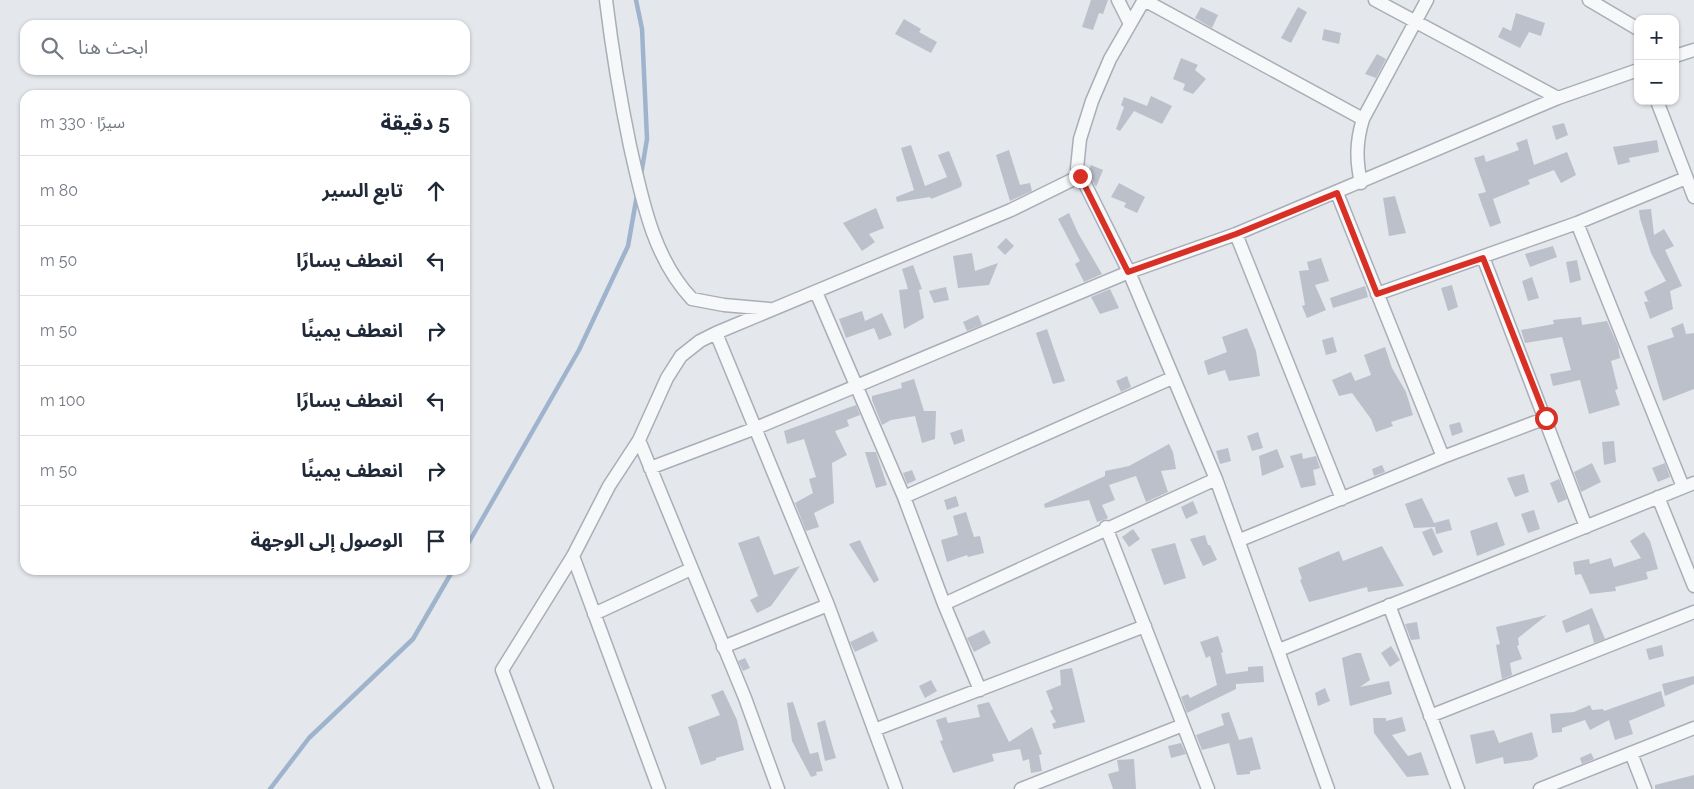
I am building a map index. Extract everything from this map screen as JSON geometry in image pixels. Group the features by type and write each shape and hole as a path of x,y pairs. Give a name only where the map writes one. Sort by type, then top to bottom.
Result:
{"street":[{"path":"606,0 615,66 641,195 654,238 671,270 692,299 724,305 771,309"},
{"path":"1118,0 1130,24"},
{"path":"1328,789 1240,540 1216,479 1128,272 1080,176 1077,159 1092,101 1110,59 1144,0 1363,119"},
{"path":"1375,0 1558,98"},
{"path":"1360,183 1356,156 1363,119 1427,0"},
{"path":"1589,0 1634,27"},
{"path":"1679,54 1694,50"},
{"path":"650,468 756,428 1128,272 1236,234 1337,193 1558,98 1634,71"},
{"path":"1659,105 1694,197"},
{"path":"547,789 502,670 573,556 609,486 638,440 667,378 681,356 700,341 716,333 1011,210 1080,176"},
{"path":"1377,294 1483,258 1577,223 1686,178"},
{"path":"1337,193 1443,457"},
{"path":"1279,650 1689,485 1577,223"},
{"path":"1236,234 1342,499"},
{"path":"1483,258 1546,418 1586,527"},
{"path":"816,292 904,497 944,604 980,690"},
{"path":"716,333 828,605 896,789"},
{"path":"904,497 1172,378"},
{"path":"1240,540 1443,457 1546,418"},
{"path":"638,440 745,698 778,789"},
{"path":"944,604 1216,479"},
{"path":"1658,497 1694,586"},
{"path":"1106,528 1208,789"},
{"path":"573,556 659,789"},
{"path":"594,614 691,569"},
{"path":"723,647 828,605"},
{"path":"1390,605 1458,789"},
{"path":"1430,716 1694,612"},
{"path":"874,730 1145,626"},
{"path":"1021,789 1183,725"},
{"path":"1540,789 1694,728"},
{"path":"1630,753 1645,789"}],"building":[{"path":"1091,0 1108,0 1103,14 1099,13 1093,30 1082,27"},
{"path":"1201,7 1218,15 1212,28 1195,18"},
{"path":"1298,7 1307,12 1291,43 1281,38"},
{"path":"1516,13 1545,23 1541,36 1529,32 1520,48 1498,37 1503,27 1511,31"},
{"path":"904,19 921,29 919,32 937,42 931,53 895,34"},
{"path":"1324,29 1341,33 1339,44 1322,40"},
{"path":"1377,54 1386,59 1376,78 1365,74"},
{"path":"1181,58 1198,65 1195,70 1206,79 1193,94 1183,90 1185,84 1173,79"},
{"path":"1151,96 1172,106 1162,124 1134,111 1120,131 1116,129 1124,107 1121,105 1124,97 1147,106"},
{"path":"1564,123 1568,135 1556,140 1552,126"},
{"path":"1527,139 1534,165 1567,152 1576,175 1561,183 1554,170 1528,180 1530,184 1493,199 1501,223 1490,227 1478,194 1486,192 1474,158 1484,155 1486,162 1519,150 1516,143"},
{"path":"1657,140 1659,152 1629,158 1630,162 1618,165 1613,147"},
{"path":"911,145 925,186 947,177 938,155 949,151 962,184 961,187 931,199 930,197 897,202 896,197 914,190 901,148"},
{"path":"1009,150 1020,185 1030,183 1032,191 1010,201 996,155"},
{"path":"1091,165 1103,170 1096,187 1088,172"},
{"path":"1119,183 1145,197 1137,213 1124,207 1126,203 1111,197"},
{"path":"1395,196 1406,233 1389,236 1383,198"},
{"path":"876,208 884,228 869,234 875,242 862,251 843,223"},
{"path":"1651,209 1654,235 1664,229 1674,246 1665,250 1682,286 1670,291 1673,309 1650,319 1644,302 1651,301 1648,301 1644,292 1666,281 1651,253 1640,218 1639,210"},
{"path":"1069,213 1078,233 1102,274 1084,282 1075,264 1080,261 1058,219"},
{"path":"1006,238 1014,246 1005,255 997,247"},
{"path":"1553,246 1557,257 1530,267 1525,254"},
{"path":"972,253 975,271 998,263 989,285 958,288 953,256"},
{"path":"1321,258 1329,281 1315,285 1326,310 1307,318 1302,306 1305,305 1299,271 1309,270 1307,262"},
{"path":"1577,260 1581,280 1570,283 1566,262"},
{"path":"913,265 922,289 919,290 924,318 904,329 899,290 908,289 902,269"},
{"path":"1532,277 1539,298 1528,301 1522,281"},
{"path":"1452,285 1458,307 1448,311 1441,288"},
{"path":"1365,286 1368,297 1333,308 1330,298"},
{"path":"946,287 949,300 934,303 929,291"},
{"path":"1110,289 1119,308 1100,314 1091,297"},
{"path":"862,311 865,321 882,313 892,335 879,340 874,328 846,338 839,319"},
{"path":"978,315 982,325 967,331 963,322"},
{"path":"1581,317 1582,325 1607,321 1618,346 1620,358 1611,361 1618,389 1615,390 1620,405 1589,414 1580,380 1553,386 1550,374 1571,370 1562,337 1525,343 1521,330 1554,324 1553,320"},
{"path":"1683,323 1686,334 1694,333 1694,389 1663,401 1647,346 1674,337 1671,328"},
{"path":"1247,328 1256,351 1260,376 1229,381 1225,370 1208,375 1204,361 1227,352 1222,337"},
{"path":"1047,329 1065,381 1053,384 1036,333"},
{"path":"1333,337 1337,352 1326,355 1322,340"},
{"path":"1385,347 1392,368 1406,392 1413,415 1391,422 1393,426 1376,432 1371,419 1352,393 1339,396 1332,380 1351,372 1355,381 1371,375 1364,355"},
{"path":"1127,376 1131,387 1121,392 1116,381"},
{"path":"914,379 924,411 936,411 935,439 922,443 915,416 891,420 882,425 872,400 872,396 902,388 901,383"},
{"path":"856,405 860,415 847,420 849,426 835,431 847,455 832,463 834,503 814,513 819,527 806,531 795,503 813,493 809,479 816,477 804,439 787,444 784,431"},
{"path":"1460,422 1463,432 1452,436 1449,425"},
{"path":"962,429 965,441 954,445 950,433"},
{"path":"1258,432 1263,448 1252,451 1247,436"},
{"path":"1614,441 1616,462 1604,465 1602,442"},
{"path":"1169,444 1173,452 1176,469 1161,471 1168,492 1146,502 1136,476 1109,485 1115,500 1102,505 1108,518 1097,522 1089,500 1045,508 1044,504 1105,476 1105,471 1129,466"},
{"path":"1228,448 1231,461 1220,464 1216,451"},
{"path":"1277,449 1284,467 1262,476 1259,456"},
{"path":"865,452 876,452 887,485 876,488"},
{"path":"1302,453 1303,459 1316,456 1320,468 1313,470 1316,485 1301,488 1290,456"},
{"path":"1592,463 1601,482 1581,492 1574,472"},
{"path":"1665,463 1670,477 1658,482 1652,468"},
{"path":"1382,465 1385,472 1374,476 1372,469"},
{"path":"912,470 916,480 907,484 903,473"},
{"path":"1524,474 1529,492 1515,497 1507,478"},
{"path":"1559,479 1567,499 1558,503 1550,483"},
{"path":"956,496 959,506 947,510 944,500"},
{"path":"1422,498 1434,523 1449,519 1452,530 1436,534 1435,527 1414,528 1405,504"},
{"path":"1193,501 1198,513 1186,519 1181,507"},
{"path":"1534,510 1540,529 1528,533 1521,514"},
{"path":"966,512 974,537 980,536 984,553 968,557 967,555 947,562 941,540 958,535 953,516"},
{"path":"1497,522 1505,545 1477,556 1470,531"},
{"path":"1432,528 1443,552 1433,556 1422,532"},
{"path":"1133,529 1140,539 1129,547 1122,537"},
{"path":"1644,532 1650,541 1658,569 1646,572 1648,579 1615,587 1616,591 1590,594 1581,574 1575,575 1573,562 1589,559 1590,564 1611,558 1614,567 1641,558 1630,541"},
{"path":"1205,535 1208,545 1210,545 1217,560 1203,566 1190,539"},
{"path":"759,536 774,575 800,566 771,606 757,613 750,600 758,596 738,543"},
{"path":"860,540 879,580 874,583 849,544"},
{"path":"1175,543 1186,578 1164,585 1151,549"},
{"path":"1382,546 1404,586 1368,592 1367,587 1309,602 1300,580 1302,579 1298,568 1339,551 1343,561"},
{"path":"1592,608 1605,639 1594,643 1589,624 1566,633 1562,621"},
{"path":"1547,615 1518,638 1519,645 1517,646 1522,659 1510,663 1512,675 1502,679 1496,645 1500,644 1496,627"},
{"path":"1417,622 1420,639 1411,640 1405,624"},
{"path":"984,630 991,643 974,652 967,638"},
{"path":"873,631 878,641 855,652 850,642"},
{"path":"1218,636 1223,652 1221,653 1226,674 1248,671 1248,667 1263,666 1264,682 1236,684 1236,689 1187,713 1181,697 1188,694 1190,698 1217,685 1210,656 1206,658 1200,642"},
{"path":"1662,645 1664,656 1649,660 1646,649"},
{"path":"1391,646 1400,660 1390,667 1381,653"},
{"path":"1361,653 1370,680 1360,687 1389,681 1392,694 1350,706 1342,658"},
{"path":"745,658 750,668 743,671 738,661"},
{"path":"1072,668 1085,722 1054,729 1052,724 1056,722 1050,711 1053,709 1046,691 1061,685 1060,670"},
{"path":"1694,676 1694,684 1665,696 1662,684"},
{"path":"931,680 937,691 925,698 919,686"},
{"path":"1325,688 1330,701 1318,706 1315,693"},
{"path":"723,690 737,720 744,750 716,758 716,760 701,765 688,727 720,715 711,695"},
{"path":"1661,691 1665,706 1629,721 1633,734 1615,740 1609,720 1590,730 1585,720 1562,728 1562,732 1552,733 1550,714 1574,712 1590,705 1592,710 1603,709 1604,711"},
{"path":"793,702 810,754 818,752 823,771 816,772 817,775 811,777 792,741 787,703"},
{"path":"989,702 1009,742 1032,727 1042,754 1039,755 1042,771 1031,773 1029,759 1023,761 1020,749 992,754 994,761 953,773 940,741 943,740 936,720 946,717 948,723 980,717 977,705"},
{"path":"1229,712 1239,740 1252,737 1261,769 1250,771 1250,774 1237,775 1229,743 1202,750 1196,735 1224,725 1221,714"},
{"path":"1402,717 1406,731 1392,735 1408,756 1421,752 1429,775 1407,777 1374,733 1373,718 1386,718 1386,721"},
{"path":"825,720 836,758 825,761 817,723"},
{"path":"1494,730 1499,743 1532,732 1538,756 1532,760 1504,764 1503,757 1476,764 1470,735"},
{"path":"1181,743 1186,754 1171,758 1168,746"},
{"path":"1591,753 1594,759 1582,764 1580,758"},
{"path":"1134,759 1136,789 1113,789 1108,774 1119,771 1117,760"},
{"path":"1694,775 1694,789 1655,789 1655,785"}],"waterway":[{"path":"636,0 642,29 647,139 641,175"},
{"path":"470,540 579,350 628,246 637,195"},
{"path":"270,789 309,738 413,639 450,575"}],"route":[{"path":"1080,176 1128,272 1236,234 1337,193 1377,294 1483,258 1546,418"}]}
